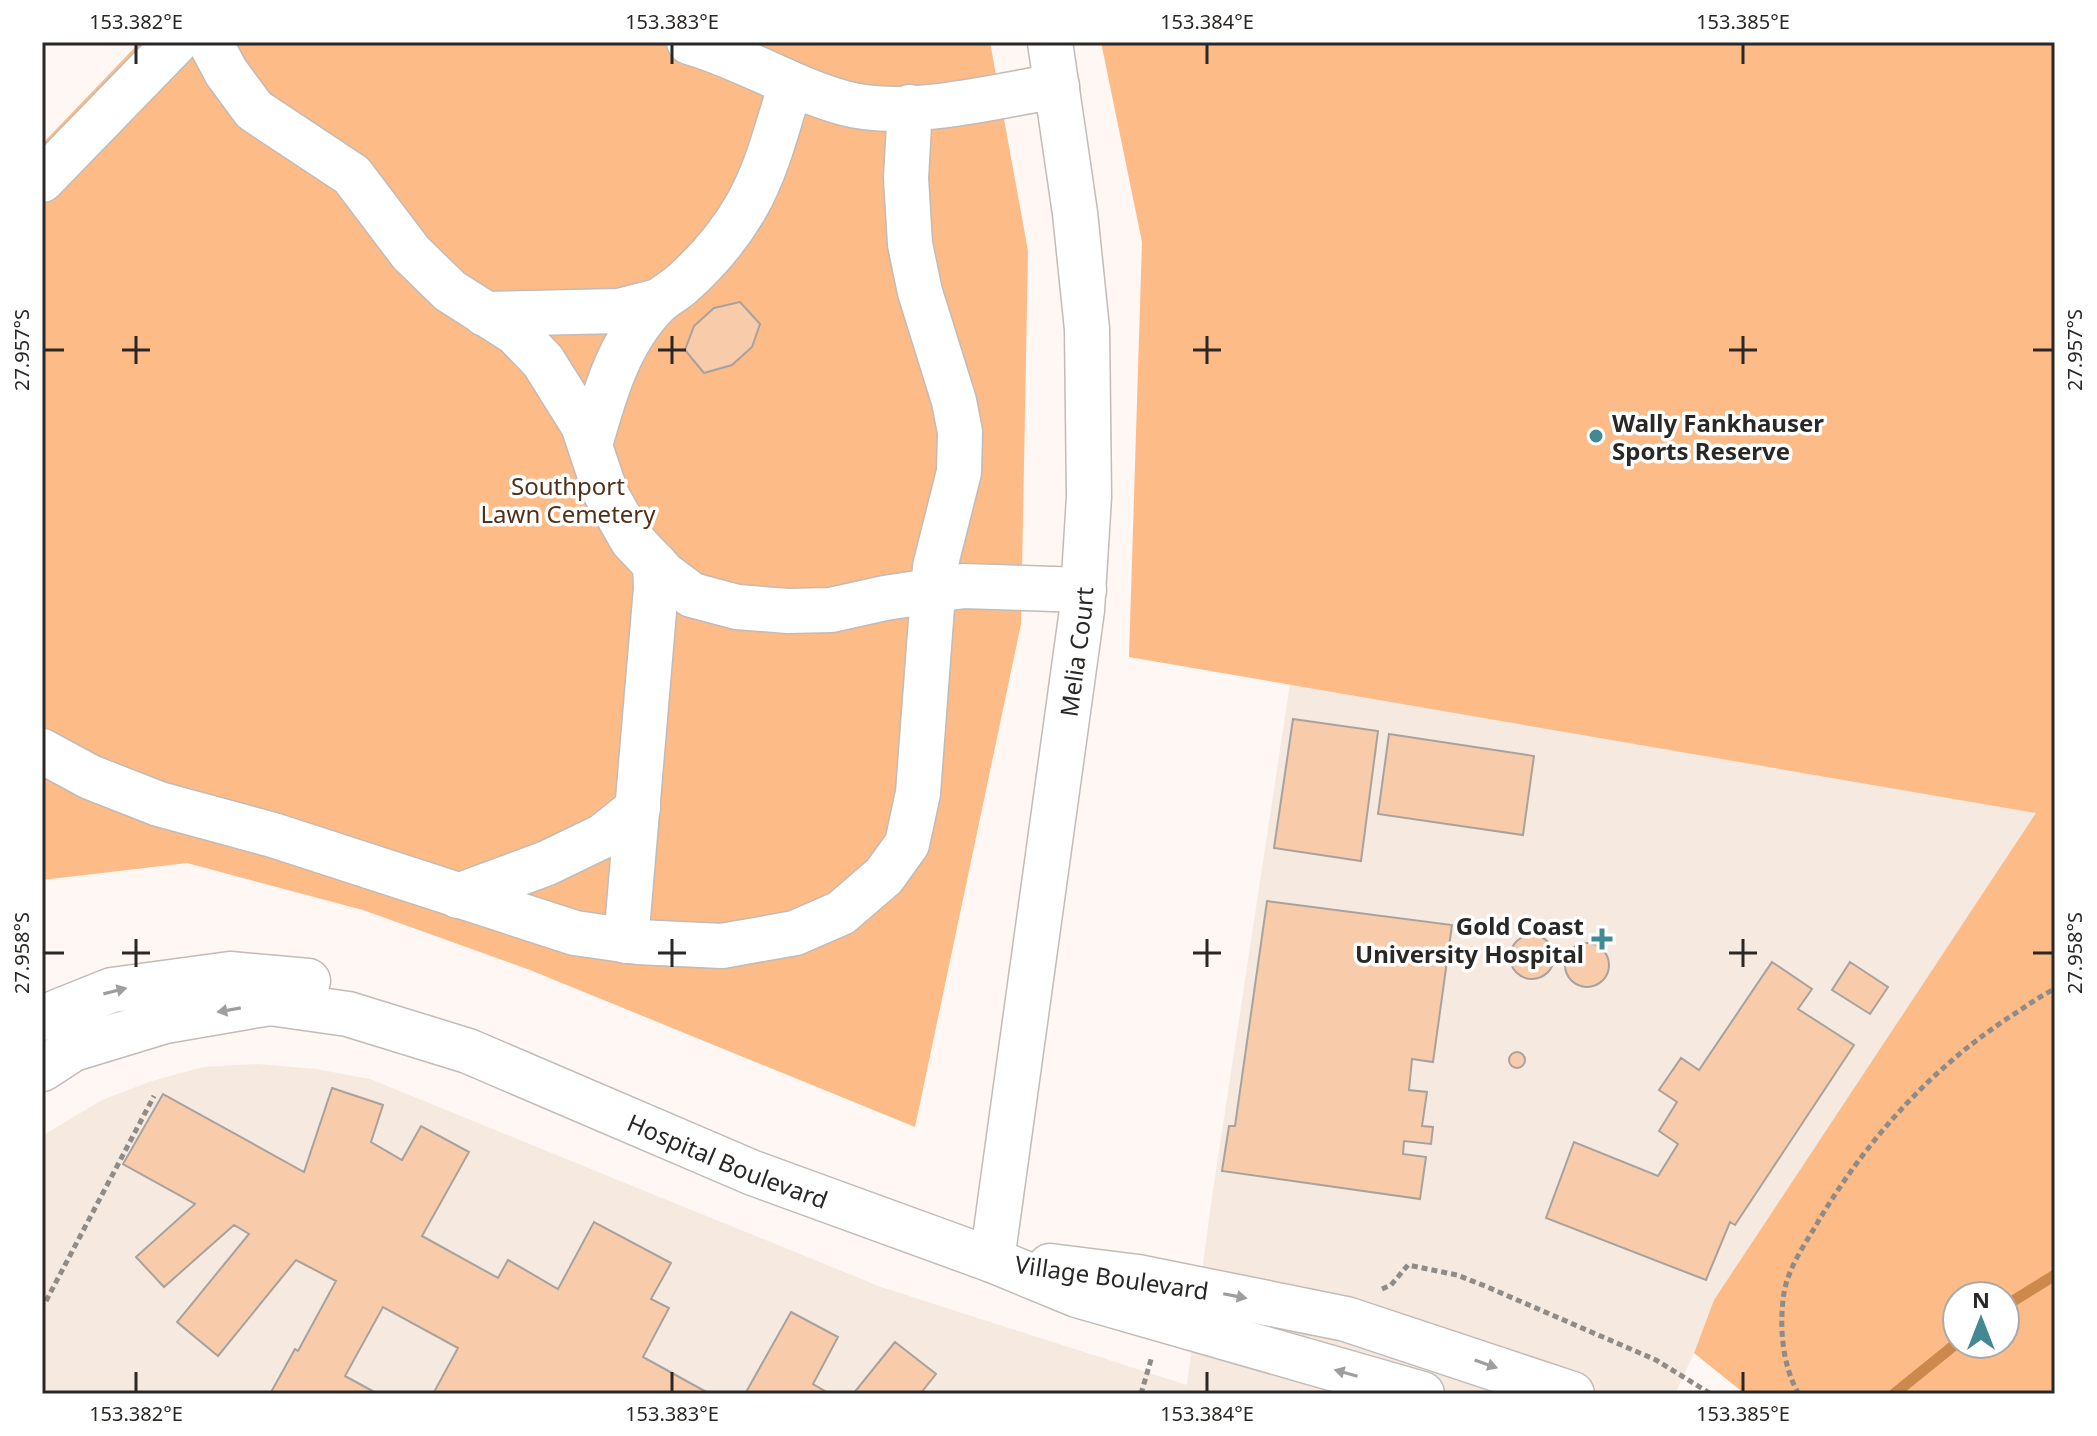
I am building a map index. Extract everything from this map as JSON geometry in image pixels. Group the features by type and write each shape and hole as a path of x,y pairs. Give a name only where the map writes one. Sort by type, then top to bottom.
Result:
{"street":[{"path":"42,180 176,42"},
{"path":"210,42 226,72 254,110 352,175 411,253 450,291 516,333 543,361 583,425 606,494 632,540 692,595 737,607 788,611 831,610 932,589 963,586 1084,590"},
{"path":"689,42 791,84 879,110 1057,86"},
{"name":"Melia Court","path":"992,1260 1084,590 1089,497 1087,329 1075,213 1050,42"},
{"path":"590,445 601,406 628,339 658,301 679,286 717,249 748,204 791,84"},
{"path":"42,751 90,777 159,804 273,835 575,933 626,941 722,946 795,933 841,913 884,876 907,844 918,793 935,567 959,472 960,432 954,401 920,292 910,244 906,178 910,107"},
{"path":"485,314 619,311 658,301"},
{"path":"626,941 656,588 655,564"},
{"path":"458,896 561,857 603,836 638,808"},
{"name":"Hospital Boulevard","path":"42,1018 112,990 230,974 348,985 422,1016 468,1051"},
{"name":"Hospital Boulevard","path":"42,1069 73,1049 165,1021 270,1003 348,1014 468,1051 753,1173 992,1260"},
{"name":"Village Boulevard","path":"992,1260 1077,1295 1422,1394"},
{"name":"Village Boulevard","path":"992,1260 1138,1277 1333,1316 1572,1394"}],"path":[{"path":"1799,1394 1793,1384 1784,1350 1784,1291 1796,1259 1835,1193 1876,1137 1920,1088 1983,1035 2055,989"},
{"path":"46,1301 154,1096"},
{"path":"1375,1292 1391,1285 1408,1265 1457,1275 1656,1360 1711,1394"},
{"path":"1141,1394 1153,1351"}],"shaded area":[{"name":"Gold Coast University Hospital","path":"1290,684 2037,813 1714,1300 1675,1394 42,1394 42,1136 102,1100 152,1081 203,1067 258,1064 316,1069 370,1079 881,1287 1187,1385 1211,1204"}],"green space":[{"name":"Southport Lawn Cemetery","path":"140,42 990,42 1028,251 1021,624 915,1127 530,970 363,910 187,863 42,880 42,144"},
{"name":"Wally Fankhauser Sports Reserve","path":"1101,42 2055,42 2055,1394 1745,1394 1694,1353 1714,1300 2036,813 1129,657 1142,242"}],"building":[{"path":"740,302 760,324 752,347 732,365 704,373 685,350 694,326 714,308"},
{"path":"1293,719 1378,731 1361,861 1274,848"},
{"path":"1389,734 1534,756 1523,835 1378,814"},
{"path":"1267,901 1452,925 1433,1062 1412,1059 1409,1090 1427,1092 1422,1126 1433,1127 1431,1144 1404,1141 1403,1154 1426,1157 1420,1199 1222,1171 1229,1126 1235,1126"},
{"path":"1532,935 1547,942 1554,957 1547,972 1532,979 1517,972 1510,957 1517,942"},
{"path":"1587,943 1602,950 1609,965 1602,980 1587,987 1572,980 1565,965 1572,950"},
{"path":"1772,962 1812,989 1798,1009 1854,1045 1735,1225 1730,1222 1706,1280 1546,1218 1574,1142 1658,1176 1678,1144 1659,1131 1677,1102 1659,1090 1681,1058 1699,1070"},
{"path":"1850,962 1888,987 1870,1014 1832,990"},
{"path":"1517,1052 1525,1060 1517,1068 1509,1060"},
{"path":"332,1088 383,1105 371,1142 402,1160 421,1126 469,1152 422,1236 498,1278 508,1260 558,1289 594,1222 671,1263 651,1299 669,1308 643,1357 710,1394 433,1394 458,1348 383,1307 345,1376 378,1394 270,1394 295,1349 298,1351 336,1281 296,1260 218,1356 177,1322 249,1234 234,1225 164,1287 136,1257 195,1204 123,1164 163,1094 304,1172"},
{"path":"791,1312 838,1337 813,1384 830,1394 745,1394"},
{"path":"895,1342 936,1374 920,1394 853,1394"}],"waterway":[{"path":"2021,1296 2055,1275"},
{"path":"1894,1394 1941,1356"}],"place":[{"name":"Wally Fankhauser Sports Reserve","path":"1596,436"},
{"name":"Gold Coast University Hospital","path":"1602,939"}]}
